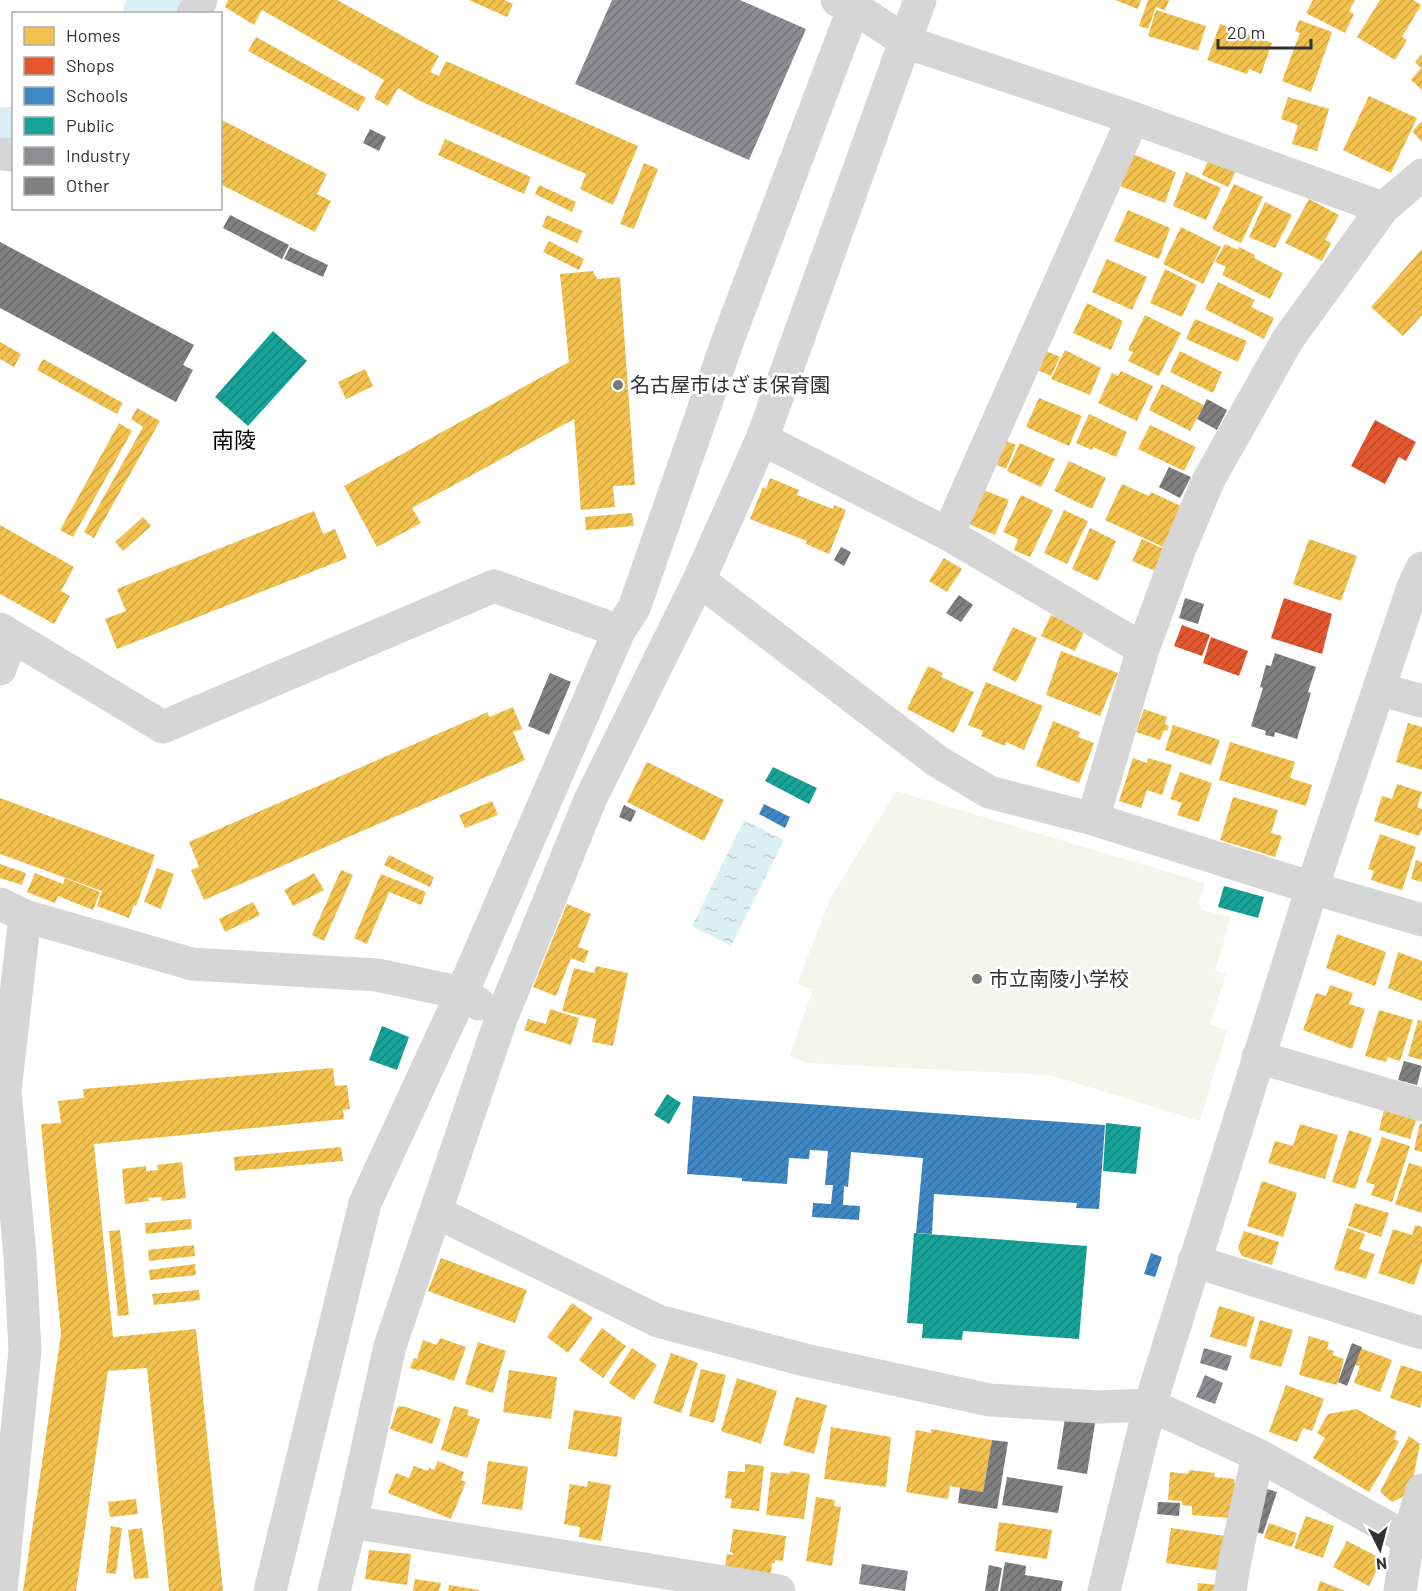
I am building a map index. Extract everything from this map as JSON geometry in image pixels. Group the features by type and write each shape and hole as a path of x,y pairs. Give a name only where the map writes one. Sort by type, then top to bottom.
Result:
{"street":[{"path":"333,1591 351,1522 390,1346 501,1019 590,800 699,580 762,439 920,0"},
{"path":"270,1591 365,1203 462,993 619,631 634,608 846,4 906,42 1133,118 1383,208"},
{"path":"948,534 1133,118"},
{"path":"1093,819 1143,649 1180,548 1209,479 1288,339 1383,208 1422,175"},
{"path":"762,439 948,534 1143,649"},
{"path":"1104,1591 1150,1405 1194,1261 1312,888 1413,587 1422,568"},
{"path":"699,580 937,761 989,792 1093,819 1422,920"},
{"path":"0,669 6,633 163,727 494,586 619,631"},
{"path":"1379,689 1422,701"},
{"path":"1,1591 25,1352 10,1254 4,1091 13,910 192,964 377,975 462,993 501,1019"},
{"path":"1258,1057 1422,1105"},
{"path":"436,1212 647,1316 669,1324 801,1359 990,1400 1099,1407 1150,1405 1258,1455 1415,1541"},
{"path":"1194,1261 1422,1333"},
{"path":"1230,1591 1258,1455"},
{"path":"1400,1591 1415,1541 1422,1490"},
{"path":"351,1522 779,1591"}],"shaded area":[{"path":"896,791 1205,883 1199,903 1202,910 1231,917 1215,970 1226,974 1210,1024 1227,1031 1200,1121 1050,1075 806,1063 790,1055 813,989 797,984 831,897"}],"water":[{"path":"744,820 784,840 731,946 692,926"}],"building: Homes":[{"path":"228,0 337,0 439,56 430,72 439,76 446,61 638,146 613,205 580,189 586,174 420,101 398,88 388,106 374,98 384,80 262,10 254,25 225,7"},
{"path":"469,0 504,0 513,4 507,17"},
{"path":"1115,0 1141,0 1138,9"},
{"path":"1148,0 1169,0 1165,10 1156,7 1148,29 1139,26"},
{"path":"1313,0 1355,0 1349,11 1354,14 1345,33 1306,13"},
{"path":"1380,0 1413,0 1421,5 1402,37 1407,40 1395,60 1357,37"},
{"path":"1156,10 1206,26 1198,51 1148,36"},
{"path":"1299,20 1332,32 1311,92 1282,81 1300,33 1295,31"},
{"path":"1220,24 1272,43 1261,74 1249,69 1247,74 1207,60"},
{"path":"256,37 366,98 358,111 248,51"},
{"path":"1422,54 1422,90 1411,80 1421,68 1415,62"},
{"path":"1369,96 1417,118 1391,173 1343,150"},
{"path":"1288,97 1329,109 1317,151 1292,144 1298,125 1281,119"},
{"path":"222,120 327,174 317,194 331,201 315,232 222,185"},
{"path":"1422,121 1422,142 1412,131"},
{"path":"445,139 531,177 524,194 438,155"},
{"path":"1133,154 1176,172 1165,203 1120,186"},
{"path":"1210,156 1237,169 1228,187 1202,175"},
{"path":"644,163 658,169 634,229 620,224"},
{"path":"1186,172 1221,188 1206,220 1173,206"},
{"path":"1234,184 1263,197 1241,243 1212,229"},
{"path":"539,185 576,202 572,212 535,194"},
{"path":"1309,199 1339,215 1325,240 1331,243 1322,261 1285,243"},
{"path":"1265,202 1292,215 1275,248 1249,237"},
{"path":"1128,210 1170,228 1159,259 1114,241"},
{"path":"547,215 583,231 577,243 542,227"},
{"path":"1181,227 1221,247 1203,284 1163,264"},
{"path":"549,241 584,259 579,270 543,252"},
{"path":"1225,244 1238,250 1239,247 1255,255 1254,258 1283,273 1270,299 1222,275 1226,267 1215,262"},
{"path":"1422,249 1422,315 1403,336 1371,307"},
{"path":"1107,259 1147,277 1132,310 1092,292"},
{"path":"1165,269 1197,285 1182,317 1150,303"},
{"path":"593,271 597,279 620,277 635,485 613,486 615,507 581,510 574,419 412,508 421,523 377,547 344,486 569,362 560,274"},
{"path":"1218,282 1255,300 1251,307 1274,318 1264,339 1205,309"},
{"path":"1087,303 1123,321 1111,350 1073,333"},
{"path":"1145,315 1181,333 1159,376 1128,361 1133,352 1128,350"},
{"path":"1195,319 1247,341 1238,362 1186,339"},
{"path":"0,342 21,354 14,367 0,359"},
{"path":"1039,348 1060,357 1051,376 1031,367"},
{"path":"1065,350 1101,368 1090,395 1051,379"},
{"path":"1180,351 1222,372 1213,393 1170,372"},
{"path":"43,359 123,403 117,414 37,370"},
{"path":"365,369 373,386 346,399 338,382"},
{"path":"1121,371 1153,386 1137,421 1098,403 1112,373 1118,376"},
{"path":"1162,384 1204,405 1190,431 1149,410"},
{"path":"1039,398 1082,416 1069,446 1026,427"},
{"path":"137,408 160,421 94,538 84,532 143,427 131,419"},
{"path":"1089,414 1127,432 1116,457 1093,447 1092,450 1076,443"},
{"path":"119,423 132,431 73,537 60,530"},
{"path":"1150,425 1196,447 1184,471 1138,449"},
{"path":"999,438 1016,445 1006,469 988,461"},
{"path":"1020,443 1055,459 1041,487 1007,471"},
{"path":"1069,461 1106,478 1092,509 1054,491"},
{"path":"770,478 799,490 797,495 833,509 834,505 846,510 829,554 806,544 807,541 750,519 763,487 766,489"},
{"path":"1122,484 1149,496 1151,492 1181,506 1163,547 1105,520"},
{"path":"978,488 1009,500 995,535 964,522"},
{"path":"1021,495 1053,510 1030,557 1014,550 1018,539 1003,532"},
{"path":"1064,510 1088,521 1067,564 1044,553"},
{"path":"314,511 323,534 335,529 347,558 117,649 105,619 126,611 117,589"},
{"path":"632,513 634,526 586,530 585,517"},
{"path":"143,517 151,526 123,551 115,542"},
{"path":"0,525 74,567 61,591 70,596 54,624 0,594"},
{"path":"1090,528 1116,541 1098,581 1072,569"},
{"path":"1142,539 1164,549 1155,571 1132,561"},
{"path":"1309,539 1357,556 1341,601 1293,584"},
{"path":"944,558 962,569 947,592 929,581"},
{"path":"1051,615 1085,630 1075,651 1041,636"},
{"path":"1013,627 1037,638 1016,682 992,670"},
{"path":"1061,651 1118,673 1100,716 1046,695"},
{"path":"928,666 943,673 941,677 974,692 954,733 907,709"},
{"path":"986,682 1043,706 1024,750 1006,742 1005,746 981,736 983,731 968,725"},
{"path":"513,707 522,729 513,732 525,760 204,900 191,870 199,867 189,842 488,712 489,717"},
{"path":"1144,709 1167,717 1165,724 1169,726 1167,731 1164,730 1160,740 1136,732"},
{"path":"1053,721 1080,732 1078,737 1094,743 1079,783 1036,766"},
{"path":"1408,723 1422,727 1422,770 1396,762"},
{"path":"1173,725 1220,740 1211,765 1165,750"},
{"path":"1230,742 1295,762 1290,778 1312,785 1306,806 1219,780"},
{"path":"1133,758 1147,763 1148,758 1172,765 1162,795 1147,790 1141,808 1119,801"},
{"path":"647,762 724,800 704,841 627,802"},
{"path":"1180,772 1212,783 1199,822 1177,815 1182,803 1170,799"},
{"path":"1397,784 1422,792 1417,807 1422,809 1422,829 1419,836 1374,821 1382,796 1392,799"},
{"path":"1233,797 1278,810 1271,833 1282,836 1275,857 1220,840"},
{"path":"0,798 155,855 136,906 134,905 129,918 97,906 102,891 0,854"},
{"path":"492,801 498,815 465,828 459,815"},
{"path":"1380,834 1416,847 1402,890 1371,880 1374,871 1368,869"},
{"path":"389,855 434,877 430,887 384,865"},
{"path":"1416,860 1422,862 1422,882 1411,879"},
{"path":"0,864 26,873 22,885 0,878"},
{"path":"157,868 174,874 161,909 144,902"},
{"path":"341,870 353,875 324,941 312,935"},
{"path":"35,873 63,884 65,878 100,892 93,910 58,896 55,903 27,892"},
{"path":"314,873 324,890 293,906 284,890"},
{"path":"381,874 426,892 421,905 389,892 367,944 354,938"},
{"path":"253,902 260,915 225,932 219,919"},
{"path":"567,904 591,914 578,947 589,951 584,963 571,958 556,996 533,987"},
{"path":"1337,934 1386,952 1375,986 1326,968"},
{"path":"1398,952 1422,961 1422,1001 1388,988"},
{"path":"596,966 628,973 613,1046 592,1042 596,1019 562,1011 574,968 594,973"},
{"path":"1330,985 1353,993 1349,1004 1365,1009 1352,1049 1303,1030 1316,993 1326,996"},
{"path":"550,1009 579,1018 571,1045 524,1030 528,1019 546,1024"},
{"path":"1379,1010 1413,1020 1400,1061 1388,1057 1386,1062 1365,1056"},
{"path":"1418,1020 1422,1021 1422,1060 1408,1056"},
{"path":"333,1068 335,1086 347,1085 350,1109 343,1110 344,1119 94,1144 113,1337 196,1329 223,1591 169,1591 147,1368 108,1371 76,1591 23,1591 61,1334 41,1124 61,1123 58,1101 84,1098 83,1089"},
{"path":"1384,1110 1416,1120 1410,1139 1379,1130"},
{"path":"1420,1123 1422,1124 1422,1152 1414,1150"},
{"path":"1300,1124 1338,1135 1325,1179 1268,1163 1275,1141 1293,1146"},
{"path":"1349,1130 1372,1138 1355,1189 1332,1182"},
{"path":"1382,1137 1410,1146 1392,1202 1371,1195 1375,1185 1366,1182"},
{"path":"341,1147 343,1161 235,1171 234,1157"},
{"path":"182,1162 186,1198 162,1201 162,1197 148,1198 149,1201 125,1204 122,1169 146,1166 146,1171 158,1170 157,1165"},
{"path":"1409,1163 1422,1167 1422,1213 1395,1204"},
{"path":"1262,1181 1297,1193 1283,1237 1247,1226"},
{"path":"1355,1203 1389,1213 1381,1237 1348,1226"},
{"path":"191,1219 192,1229 146,1234 145,1223"},
{"path":"1415,1225 1422,1227 1422,1262 1414,1285 1378,1273 1393,1229 1412,1235"},
{"path":"1347,1228 1365,1234 1359,1249 1375,1254 1366,1279 1334,1269"},
{"path":"120,1230 129,1315 118,1316 109,1231"},
{"path":"1244,1231 1279,1242 1272,1265 1242,1256 1238,1248"},
{"path":"194,1245 195,1256 149,1261 148,1250"},
{"path":"441,1258 527,1290 515,1323 428,1291"},
{"path":"195,1264 196,1275 150,1280 149,1270"},
{"path":"199,1290 200,1300 154,1305 152,1294"},
{"path":"572,1303 593,1318 568,1353 547,1337"},
{"path":"1219,1306 1255,1317 1246,1347 1210,1337"},
{"path":"1260,1320 1293,1330 1281,1367 1249,1358"},
{"path":"602,1328 626,1346 603,1378 579,1360"},
{"path":"1309,1336 1329,1342 1327,1349 1334,1351 1333,1355 1344,1359 1337,1385 1299,1375"},
{"path":"440,1338 466,1347 454,1381 420,1369 420,1371 410,1368 414,1358 417,1359 423,1340 437,1345"},
{"path":"478,1342 506,1351 493,1393 465,1384"},
{"path":"632,1348 657,1365 634,1400 609,1383"},
{"path":"1360,1348 1392,1360 1380,1392 1354,1383 1360,1366 1355,1365"},
{"path":"671,1353 698,1363 681,1413 653,1403"},
{"path":"1401,1365 1422,1372 1420,1408 1390,1398"},
{"path":"701,1369 726,1375 714,1423 689,1416"},
{"path":"509,1370 557,1377 551,1419 503,1412"},
{"path":"737,1378 777,1391 761,1444 721,1431"},
{"path":"1286,1385 1324,1399 1312,1431 1303,1428 1297,1442 1269,1432"},
{"path":"796,1397 827,1405 814,1454 783,1445"},
{"path":"398,1406 441,1419 432,1444 390,1429"},
{"path":"454,1406 469,1410 467,1415 480,1419 467,1458 441,1450"},
{"path":"1357,1409 1397,1432 1394,1439 1399,1442 1369,1492 1313,1458 1325,1438 1317,1433 1328,1414"},
{"path":"574,1410 622,1417 617,1457 568,1449"},
{"path":"831,1427 891,1437 886,1487 824,1479"},
{"path":"931,1429 992,1440 983,1492 950,1486 948,1499 906,1492 916,1430 931,1433"},
{"path":"1409,1436 1420,1444 1410,1493 1392,1502 1380,1492"},
{"path":"438,1461 464,1472 461,1480 466,1482 451,1519 388,1493 396,1473 409,1478 414,1466 428,1471 429,1468 434,1470"},
{"path":"488,1461 528,1467 522,1510 482,1504"},
{"path":"745,1464 764,1466 759,1511 730,1508 732,1499 725,1498 728,1471 745,1472"},
{"path":"1189,1470 1215,1473 1214,1477 1235,1479 1234,1483 1245,1484 1229,1518 1192,1515 1192,1506 1182,1505 1182,1501 1168,1500 1170,1472 1188,1474"},
{"path":"791,1471 810,1474 804,1519 766,1515 771,1472 790,1474"},
{"path":"588,1481 611,1485 601,1541 579,1537 580,1527 564,1524 570,1484 587,1487"},
{"path":"816,1497 835,1500 834,1506 841,1507 832,1566 806,1561"},
{"path":"136,1499 138,1514 110,1517 108,1502"},
{"path":"1306,1516 1334,1526 1323,1558 1294,1548"},
{"path":"999,1522 1052,1530 1047,1559 995,1551"},
{"path":"1269,1523 1297,1533 1292,1547 1264,1538"},
{"path":"111,1526 122,1528 116,1574 106,1573"},
{"path":"142,1528 149,1578 134,1579 128,1530"},
{"path":"1171,1528 1226,1536 1221,1571 1166,1563"},
{"path":"733,1529 786,1536 783,1561 775,1560 775,1563 772,1563 770,1580 724,1575 727,1554 733,1555 730,1552"},
{"path":"1347,1541 1382,1559 1369,1586 1333,1567"},
{"path":"369,1550 411,1554 407,1585 365,1579"},
{"path":"415,1579 441,1583 439,1591 413,1591"},
{"path":"1320,1581 1345,1591 1317,1591"},
{"path":"1198,1583 1218,1585 1217,1591 1197,1591"},
{"path":"449,1585 479,1590 479,1591 448,1591"}],"building: Shops":[{"path":"1375,420 1416,442 1406,461 1399,457 1385,484 1351,466"},
{"path":"1284,598 1332,614 1322,654 1271,638"},
{"path":"1182,625 1210,635 1202,656 1174,646"},
{"path":"1211,637 1248,651 1239,676 1203,663"}],"building: Schools":[{"path":"764,804 790,817 785,828 759,814"},
{"path":"693,1096 1105,1125 1099,1209 1076,1208 1077,1203 934,1194 932,1234 916,1233 923,1158 851,1152 848,1187 844,1186 843,1205 860,1206 859,1220 812,1217 813,1203 831,1204 833,1185 825,1185 828,1151 810,1150 809,1159 789,1158 787,1184 687,1174"},
{"path":"1151,1253 1162,1257 1155,1277 1144,1274"}],"building: Public":[{"path":"273,331 307,361 248,426 215,397"},
{"path":"773,767 817,788 809,804 765,781"},
{"path":"1224,886 1264,897 1258,918 1218,907"},
{"path":"382,1026 409,1037 397,1070 369,1060"},
{"path":"667,1094 681,1103 669,1124 654,1115"},
{"path":"1106,1123 1141,1127 1136,1174 1103,1171"},
{"path":"914,1233 1087,1246 1079,1339 963,1331 962,1340 922,1338 923,1324 907,1323"}],"building: Industry":[{"path":"612,0 740,0 806,29 749,160 575,84"},
{"path":"1204,1348 1232,1356 1227,1371 1200,1363"},
{"path":"1205,1375 1223,1383 1215,1404 1196,1397"},
{"path":"862,1564 908,1571 905,1591 859,1584"}],"building: Other":[{"path":"370,129 386,137 379,151 363,143"},
{"path":"230,215 289,245 282,259 223,228"},
{"path":"0,242 194,345 183,365 193,370 176,402 0,308"},
{"path":"290,247 328,265 323,277 284,259"},
{"path":"1207,399 1227,410 1217,430 1197,419"},
{"path":"1169,467 1191,477 1180,498 1159,487"},
{"path":"841,547 851,552 844,566 834,560"},
{"path":"959,595 973,605 961,622 946,613"},
{"path":"1185,598 1204,604 1198,624 1179,618"},
{"path":"1275,653 1316,667 1297,739 1275,732 1274,737 1265,735 1266,731 1251,726 1263,688 1260,687 1266,665 1271,666"},
{"path":"550,673 571,682 549,735 528,726"},
{"path":"624,805 636,811 631,822 619,817"},
{"path":"1404,1061 1422,1066 1417,1085 1398,1080"},
{"path":"1352,1343 1362,1347 1347,1386 1338,1382"},
{"path":"1065,1418 1095,1423 1087,1474 1057,1469"},
{"path":"992,1440 1008,1442 997,1509 958,1503 960,1488 983,1492"},
{"path":"1007,1477 1063,1486 1058,1513 1002,1505"},
{"path":"1264,1488 1277,1492 1263,1534 1250,1530"},
{"path":"1158,1502 1180,1503 1179,1516 1157,1514"},
{"path":"1005,1562 1026,1566 1025,1575 1063,1581 1061,1591 1000,1591"},
{"path":"989,1565 1002,1568 998,1591 985,1591"}],"waterway":[{"path":"152,12 161,0"},
{"path":"0,135 12,135"}],"place":[{"name":"名古屋市はざま保育園","path":"618,385"},
{"name":"市立南陵小学校","path":"977,979"}],"district":[{"name":"南陵","path":"234,440"}]}
